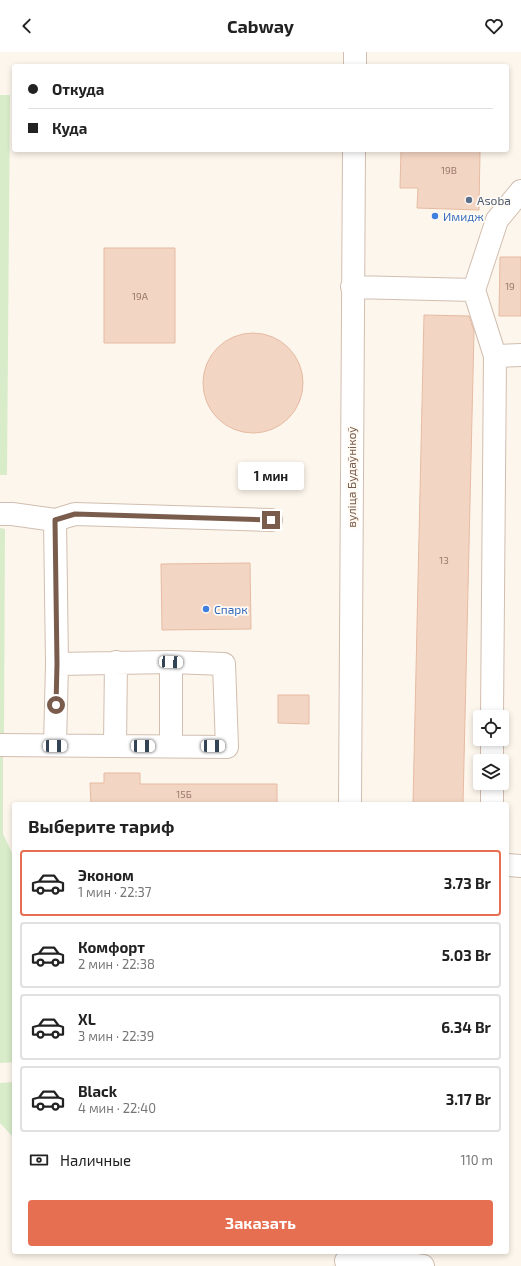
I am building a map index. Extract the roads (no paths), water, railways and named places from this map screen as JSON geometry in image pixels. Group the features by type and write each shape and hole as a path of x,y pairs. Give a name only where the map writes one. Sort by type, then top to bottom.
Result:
{"street":[{"path":"355,52 355,64"},
{"name":"вуліца Будаўнікоў","path":"350,802 354,152"},
{"path":"492,710 495,356 474,290 497,220 521,191"},
{"path":"352,287 474,290"},
{"path":"495,356 521,355"},
{"path":"0,514 12,514 55,520 75,514 271,520"},
{"path":"55,520 57,664 55,746"},
{"path":"0,745 227,747 224,664 116,662 57,664"},
{"path":"115,745 116,662"},
{"path":"171,662 171,746"},
{"path":"492,790 492,802"},
{"path":"509,865 521,866"},
{"path":"346,1260 384,1261 423,1266"}],"place":[{"name":"Asoba","path":"469,200"},
{"name":"Имидж","path":"435,216"},
{"name":"Спарк","path":"206,609"}]}
